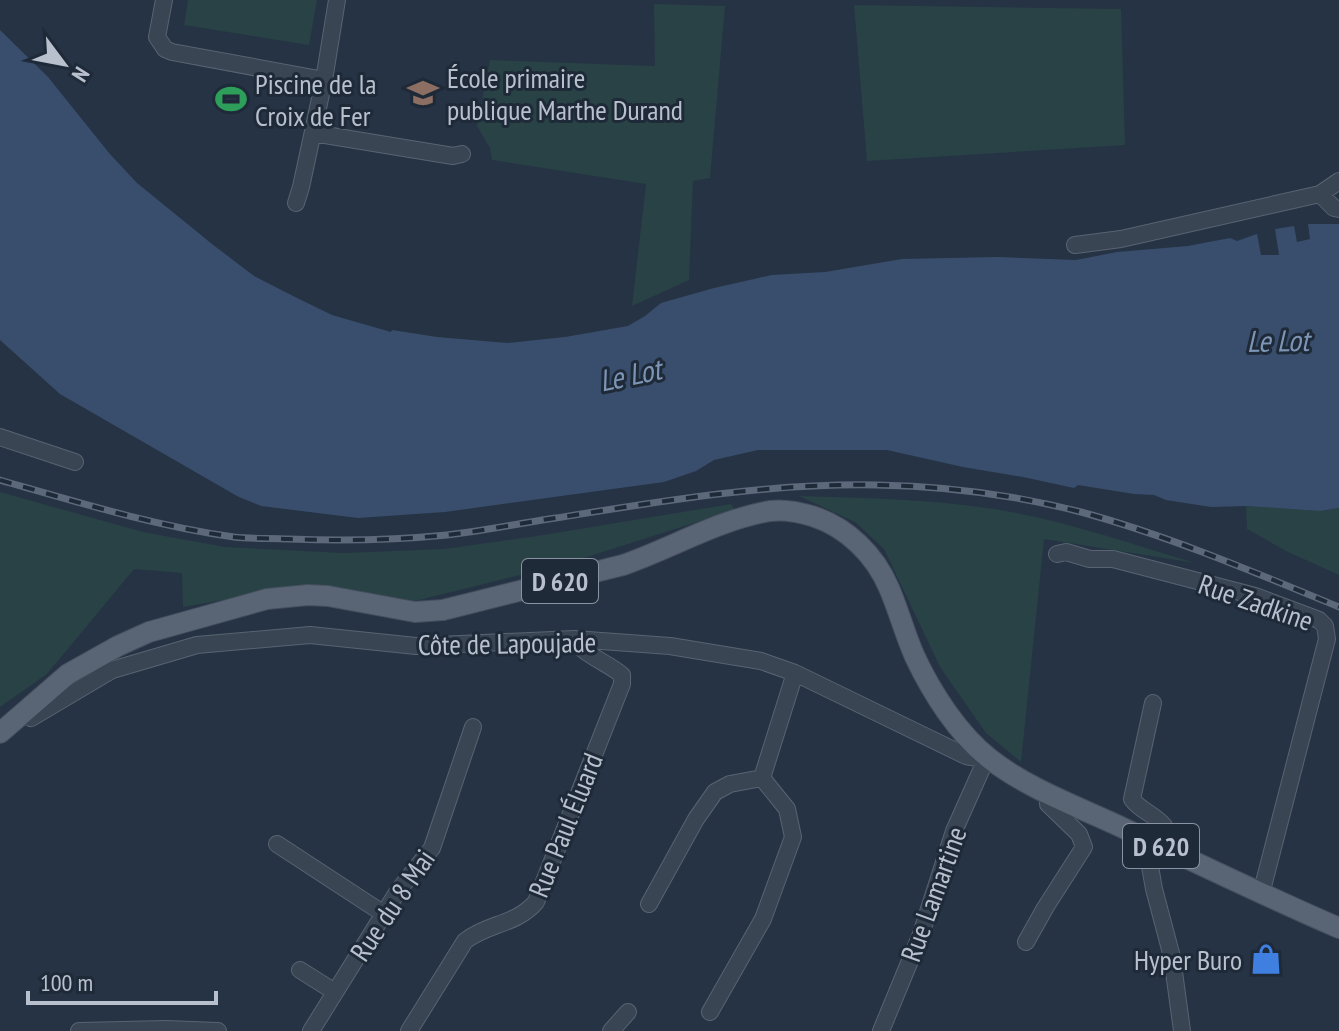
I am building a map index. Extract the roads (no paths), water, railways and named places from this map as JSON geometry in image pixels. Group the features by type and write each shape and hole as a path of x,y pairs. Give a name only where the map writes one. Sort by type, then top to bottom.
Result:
{"main road":[{"name":"D 620","path":"0,733 68,674 118,646 149,632 267,599 328,596 415,612 443,610 623,565 749,516 773,510 797,511 825,520 846,532 867,552 888,585 915,656 930,684 949,714 987,757 1008,772 1049,793 1339,928"}],"street":[{"path":"164,0 157,37 165,49 324,80"},
{"path":"296,203 324,80 337,0"},
{"path":"313,133 453,156 462,154"},
{"path":"1075,245 1121,239 1320,194 1339,181"},
{"path":"1320,194 1339,209"},
{"path":"0,437 75,462"},
{"name":"Rue Zadkine","path":"1057,554 1066,552 1090,559 1113,559 1242,593 1319,620 1325,626 1327,639 1261,894"},
{"name":"Côte de Lapoujade","path":"23,712 31,718 112,670 197,645 310,635 416,646 574,639 670,646 761,661 795,673 966,756 987,757"},
{"name":"Rue Paul Éluard","path":"409,1031 465,941 475,933 516,919 528,912 536,902 622,684 622,675 614,667 577,646 574,639"},
{"path":"762,778 795,673"},
{"path":"1153,703 1132,799 1164,826 1152,842 1154,889 1172,957 1182,1031"},
{"name":"Rue du 8 Mai","path":"311,1031 398,891 432,848 473,727"},
{"name":"Rue Lamartine","path":"881,1031 921,934 954,831 987,757"},
{"path":"649,904 696,819 715,792 730,784 762,778"},
{"path":"710,1012 763,919 793,837 787,809 762,778"},
{"path":"1026,942 1084,847 1079,834 1048,804 1049,793"},
{"path":"277,844 384,914"},
{"path":"300,970 335,992"},
{"path":"611,1031 628,1012"},
{"path":"79,1031 215,1031"}],"water":[{"name":"Le Lot","path":"0,30 48,77 137,183 212,244 254,276 293,296 332,315 391,332 507,343 565,337 628,326 661,303 772,275 825,272 902,259 997,257 1076,260 1230,238 1237,241 1257,234 1261,255 1279,255 1275,229 1294,226 1297,242 1310,239 1308,224 1339,224 1339,508 1320,511 1211,507 1166,500 1154,495 1078,485 1074,488 887,450 758,450 714,460 696,471 664,482 445,512 358,518 261,506 237,496 60,394 0,340"}],"railway":[{"path":"0,480 175,527 241,538 328,540 447,535 755,490 836,485 928,487 1005,496 1081,512 1211,555 1339,607"}],"place":[{"name":"École primaire publique Marthe Durand","path":"423,93"},
{"name":"Piscine de la Croix de Fer","path":"231,99"},
{"name":"Hyper Buro","path":"1266,959"}]}
